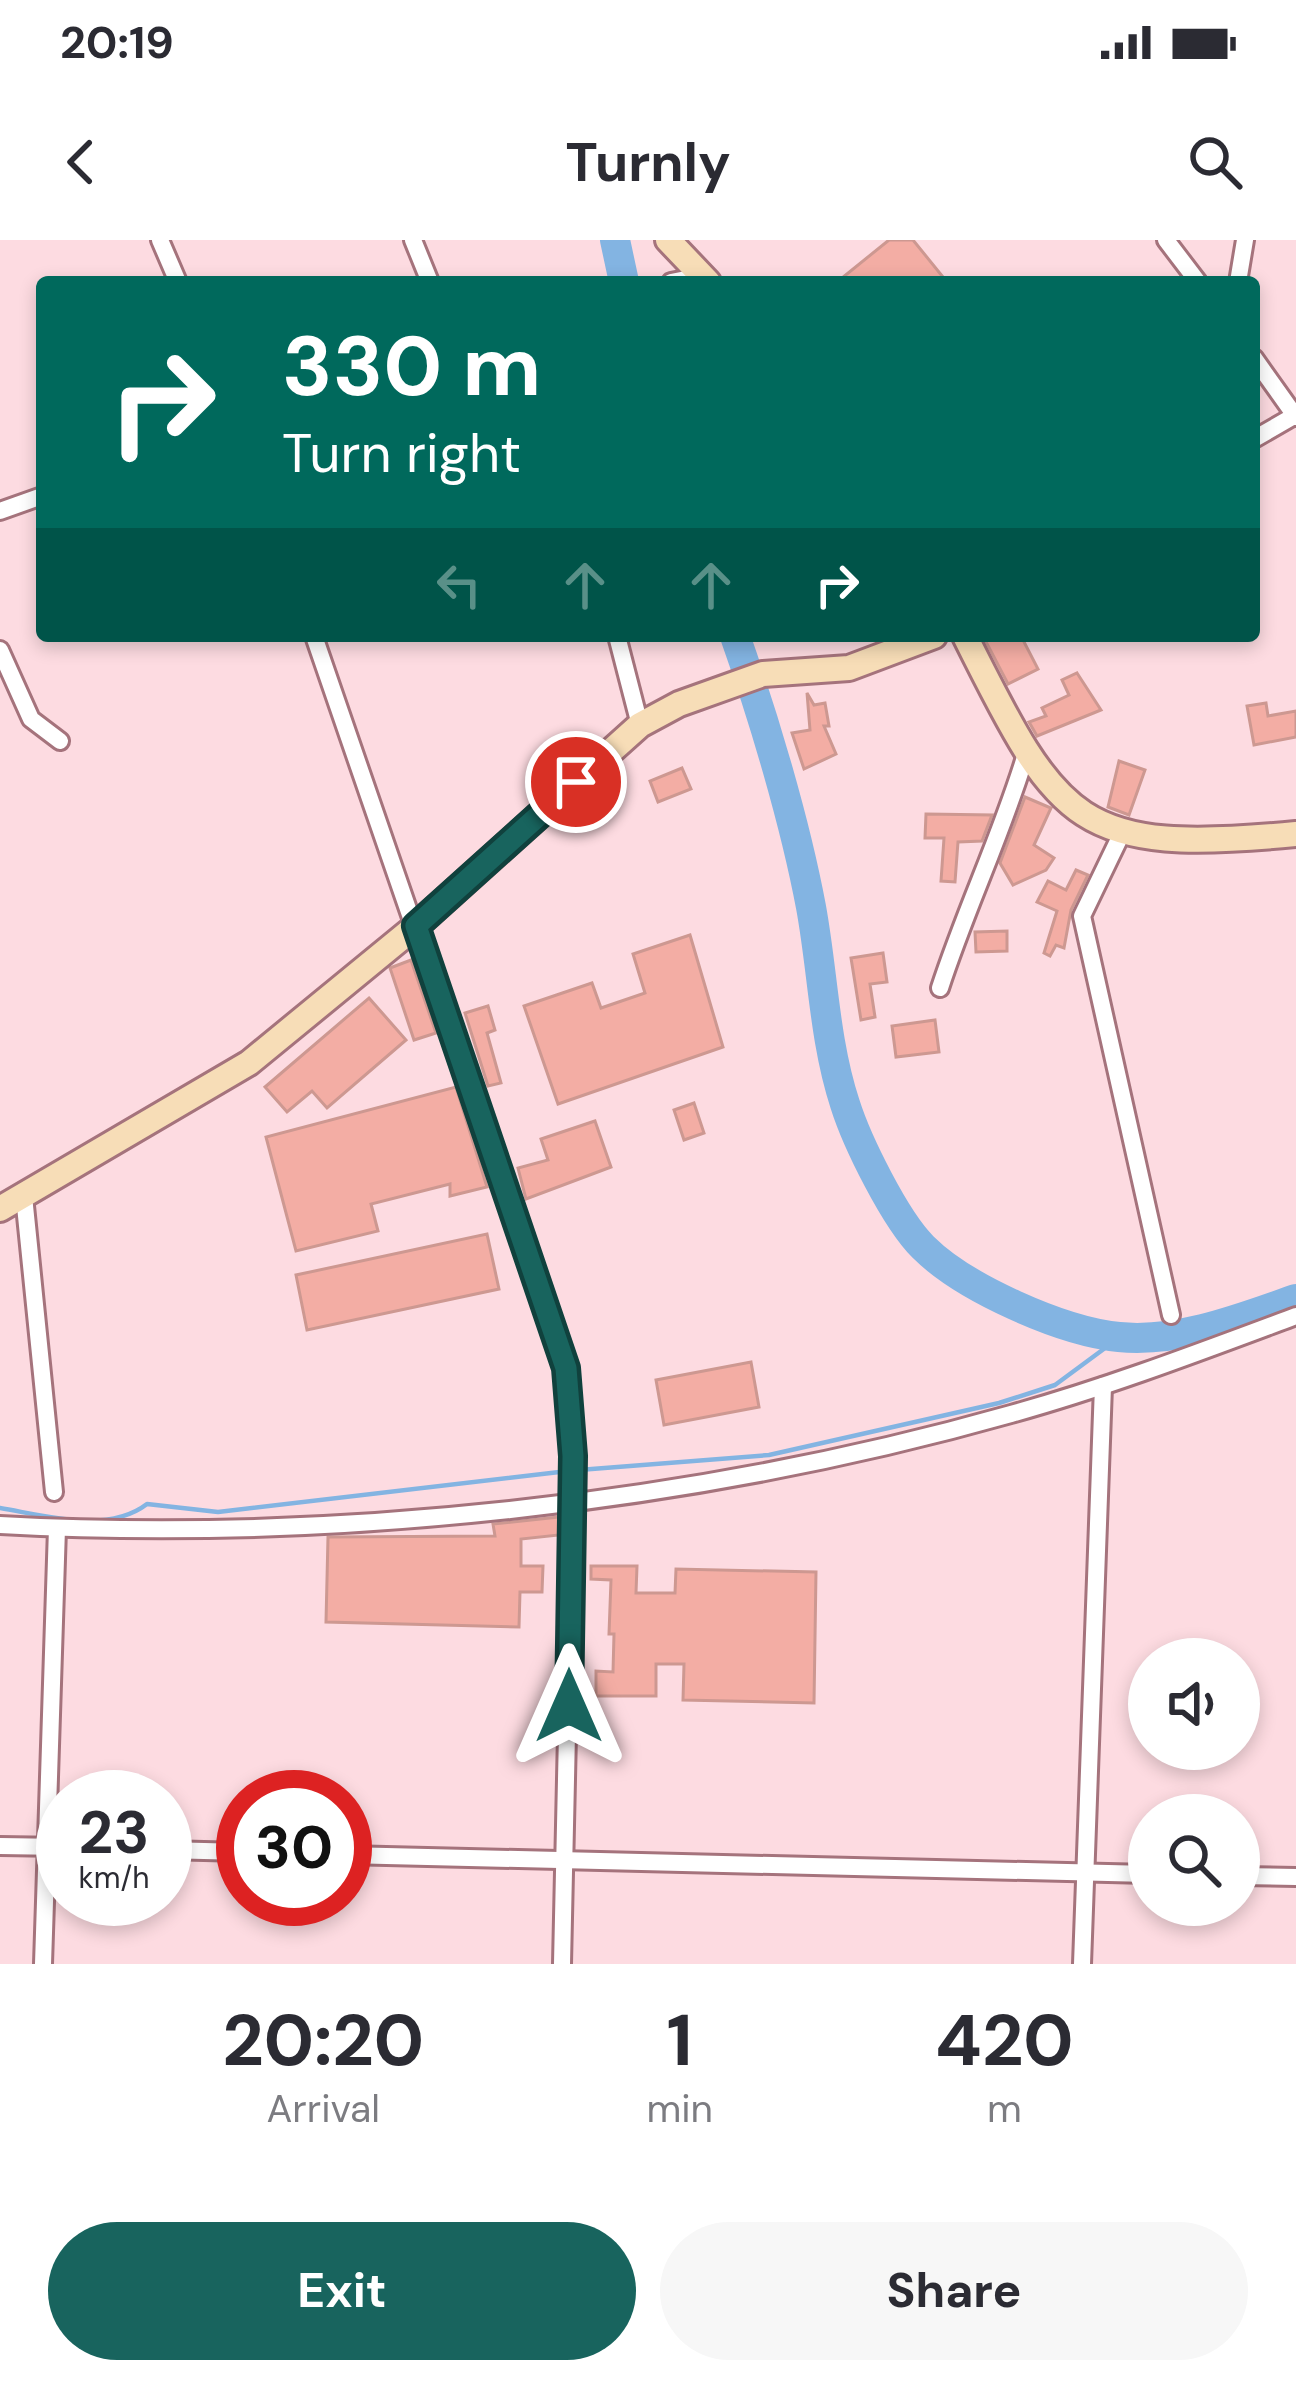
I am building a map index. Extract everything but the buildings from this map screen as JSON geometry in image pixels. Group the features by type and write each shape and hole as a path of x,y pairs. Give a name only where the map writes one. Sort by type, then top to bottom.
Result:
{"street":[{"path":"160,240 175,276"},
{"path":"413,240 428,276"},
{"path":"668,240 702,276"},
{"path":"1166,240 1193,276"},
{"path":"1239,276 1245,240"},
{"path":"1260,366 1295,416 1260,436"},
{"path":"0,511 36,498"},
{"path":"316,642 566,1368 573,1456 562,1964"},
{"path":"619,642 640,725"},
{"path":"0,1210 248,1063 416,926 640,725 763,674 849,668 918,642"},
{"path":"968,642 1042,780 1073,808 1121,835 1205,843 1296,834"},
{"path":"0,650 31,719 60,741"},
{"path":"940,988 959,928 1003,832 1026,754"},
{"path":"1121,835 1082,916 1171,1315"},
{"path":"24,1196 54,1492"},
{"path":"0,1526 246,1528 571,1501 833,1455 1008,1415 1296,1316"},
{"path":"1082,1964 1103,1386"},
{"path":"55,1770 57,1528"},
{"path":"0,1846 36,1847"},
{"path":"372,1856 1128,1873"},
{"path":"1260,1876 1296,1877"},
{"path":"43,1964 47,1926"}],"waterway":[{"path":"615,240 623,276"},
{"path":"737,642 796,840 845,1104 878,1179 923,1247 963,1278 1015,1305 1070,1326 1119,1337 1187,1333 1296,1299"},
{"path":"579,1470 769,1455 999,1403 1055,1385 1120,1337"},
{"path":"0,1508 96,1521 147,1504 218,1512 568,1471"}],"route":[{"path":"569,1706 573,1456 566,1368 416,926 576,782"}]}
